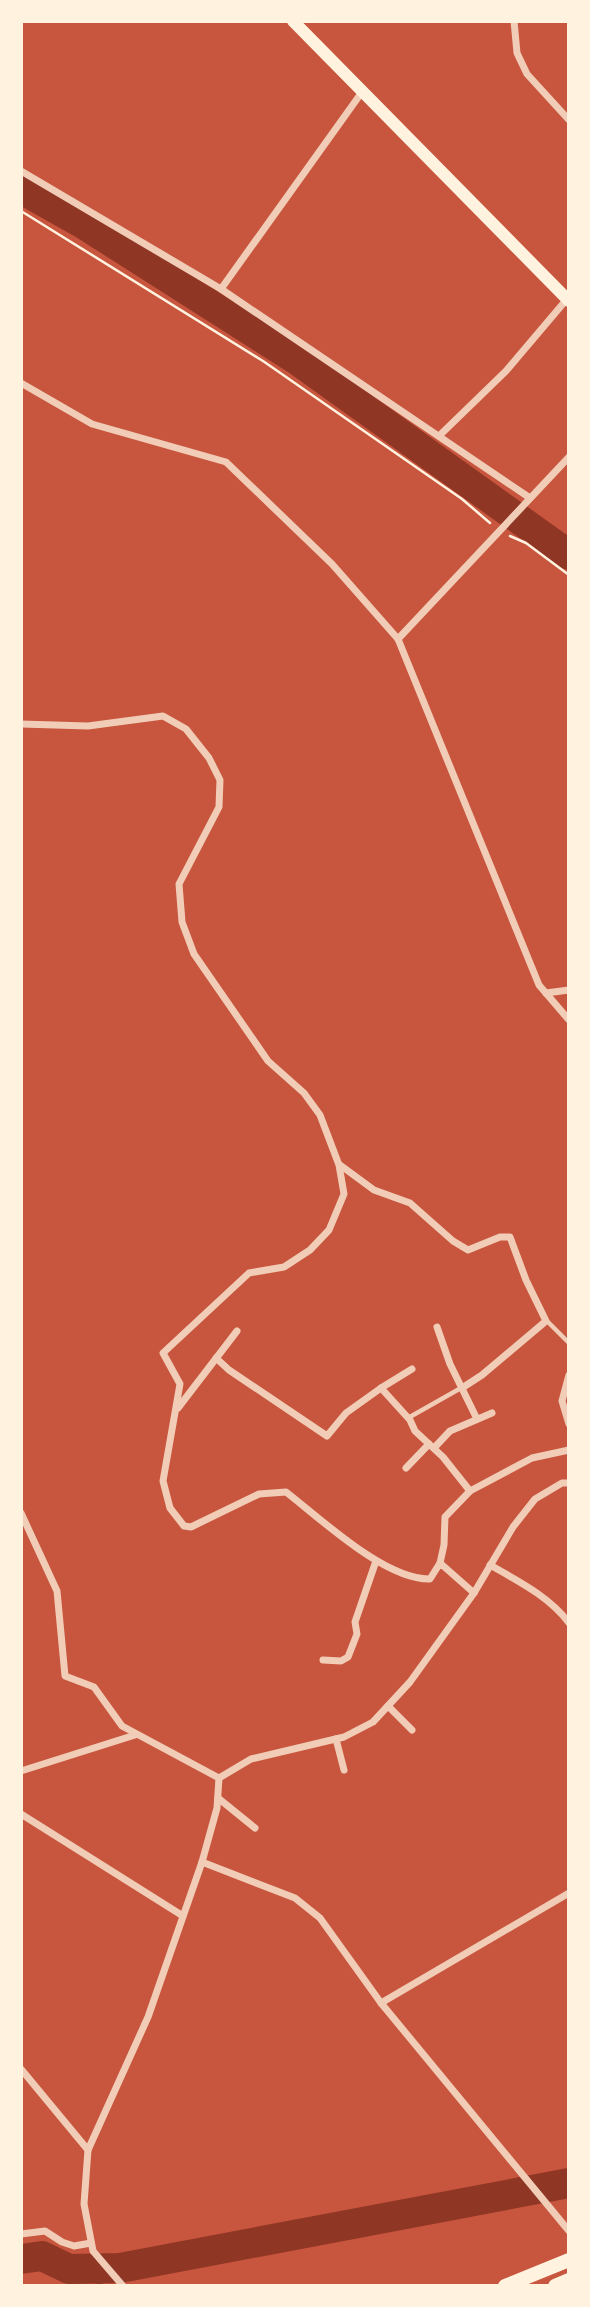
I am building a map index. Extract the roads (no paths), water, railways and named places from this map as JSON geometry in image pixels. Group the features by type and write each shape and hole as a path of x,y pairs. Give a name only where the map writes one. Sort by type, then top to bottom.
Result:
{"highway":[{"path":"505,2286 569,2260"},
{"path":"555,2286 569,2280"}],"main road":[{"path":"293,21 568,300"}],"street":[{"path":"514,21 517,53 527,74 569,120"},
{"path":"221,289 362,92"},
{"path":"21,171 221,289 530,498"},
{"path":"439,436 506,371 568,300"},
{"path":"21,383 92,424 226,462 332,565 398,639 539,985 569,1020"},
{"path":"398,639 569,457"},
{"path":"21,724 88,726 163,716 186,729 209,758 219,780 219,807 179,884 182,922 194,954 268,1061 304,1093 320,1115 339,1165 344,1194 329,1230 310,1251 284,1267 249,1273 163,1353 180,1384 163,1481 170,1508 184,1526 191,1527 259,1493 286,1492 376,1561 418,1580 430,1579 440,1563 445,1517 470,1491 532,1458 569,1451"},
{"path":"546,993 569,990"},
{"path":"339,1165 374,1190 410,1203 453,1241 468,1250 500,1237 510,1237 526,1280 546,1321 462,1388"},
{"path":"436,1327 477,1419"},
{"path":"176,1412 237,1331"},
{"path":"216,1358 229,1370 327,1436 346,1412 412,1369"},
{"path":"569,1375 562,1401 569,1424"},
{"path":"381,1388 408,1418 415,1431 443,1457 470,1491"},
{"path":"406,1468 450,1431 492,1413"},
{"path":"219,1778 251,1759 344,1737 373,1722 410,1682 474,1593 513,1527 535,1499 562,1483 569,1483"},
{"path":"21,1513 57,1591 65,1676 94,1687 122,1727 219,1778"},
{"path":"323,1661 341,1661 348,1657 357,1634 355,1622 376,1561"},
{"path":"440,1563 474,1593"},
{"path":"490,1565 529,1588 552,1605 569,1623"},
{"path":"388,1706 412,1730"},
{"path":"21,1771 135,1735"},
{"path":"336,1739 344,1770"},
{"path":"123,2286 92,2247 84,2204 88,2150 148,2017 202,1862 217,1808 219,1778"},
{"path":"218,1798 255,1828"},
{"path":"21,1814 183,1916"},
{"path":"202,1862 295,1898 320,1918 381,2003 569,2231"},
{"path":"381,2003 569,1893"},
{"path":"21,2069 88,2150"},
{"path":"21,2234 45,2231 62,2242 92,2247"}],"lane":[{"path":"546,1321 569,1343"},
{"path":"408,1418 462,1388"}],"waterway":[{"path":"21,189 85,225 297,360 569,555"},
{"path":"21,2259 42,2256 69,2269 120,2268 569,2183"},
{"path":"84,2269 102,2286"}]}
